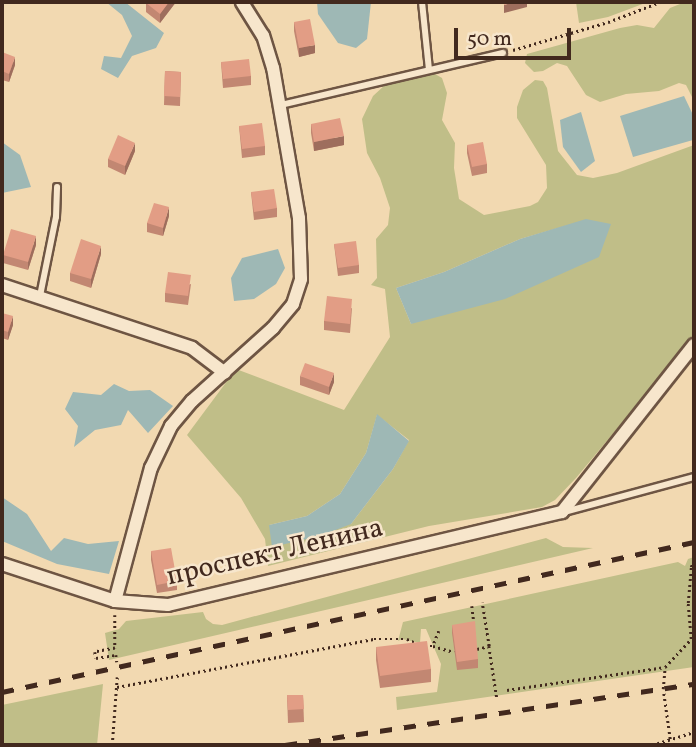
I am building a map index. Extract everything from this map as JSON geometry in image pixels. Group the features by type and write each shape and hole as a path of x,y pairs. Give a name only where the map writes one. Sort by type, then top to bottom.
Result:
{"street":[{"path":"115,601 151,468 171,426 192,401 273,328 293,304 301,279 299,218 281,105 263,36 242,2"},
{"path":"2,285 192,348 225,373"},
{"path":"562,512 694,345"},
{"name":"проспект Ленина","path":"2,564 115,601 168,605 562,512"}],"lane":[{"path":"422,2 429,70"},
{"path":"281,105 503,53"},
{"path":"40,296 56,217 57,187"},
{"path":"562,512 694,477"}],"path":[{"path":"503,53 608,22 660,2"},
{"path":"670,740 663,689 665,667 691,639 688,603 691,566 694,560"},
{"path":"115,601 115,648 95,652 96,658 116,655 117,662"},
{"path":"482,603 497,698"},
{"path":"472,606 475,629"},
{"path":"433,646 439,631"},
{"path":"117,687 374,639 407,639 454,652"},
{"path":"477,649 489,646"},
{"path":"507,691 665,667"},
{"path":"112,745 117,677"},
{"path":"652,745 694,733"}],"shaded area":[{"path":"576,2 648,2 608,17 579,23"},
{"path":"685,2 694,2 694,101 686,85 679,83 659,91 626,94 600,102 586,95 567,66 557,63 543,71 534,72 525,63 527,54 620,28 637,25 654,28 670,8"},
{"path":"435,74 442,78 447,93 442,120 455,143 454,168 459,199 484,215 530,206 538,202 547,188 546,165 517,118 517,107 523,90 535,80 543,81 547,88 558,151 577,175 593,178 617,173 694,145 694,336 555,500 542,507 429,526 268,566 265,539 241,498 187,435 236,369 344,410 390,337 385,289 371,285 377,278 376,239 388,225 390,208 380,178 367,153 362,119 373,96 385,85","holes":["586,220 411,324 396,288 444,272 520,239","377,415 409,440 393,469 351,524 269,525 307,516 340,494 366,453"]},
{"path":"546,538 563,547 593,548 109,660 105,633 119,629 126,621 203,612 206,619 213,624 222,625"},
{"path":"694,557 694,667 397,710 396,697 437,692 441,664 426,629 421,629 420,643 402,639 398,641 403,622 678,562 685,566 688,559"},
{"path":"103,684 97,745 2,745 2,705"}],"water":[{"path":"106,2 125,2 164,33 156,48 132,56 118,78 101,69 104,56 121,58 132,36 122,15"},
{"path":"317,2 371,2 367,39 356,48 338,43 318,14"},
{"path":"684,96 694,117 693,140 633,157 620,116"},
{"path":"581,112 595,161 581,172 563,147 560,120"},
{"path":"2,142 20,155 31,187 2,193"},
{"path":"586,219 611,224 599,257 505,299 411,324 396,288 444,272 520,239"},
{"path":"278,249 285,268 276,284 254,299 234,301 231,278 242,258"},
{"path":"114,384 129,391 150,390 173,406 148,433 128,410 121,425 95,430 74,447 78,426 65,409 73,392 101,395"},
{"path":"377,414 409,441 393,469 351,524 320,536 272,547 269,525 307,516 340,494 366,453"},
{"path":"2,497 27,514 51,551 64,538 88,544 119,541 109,574 57,564 2,541"}],"building":[{"path":"147,2 169,2 160,14"},
{"path":"310,19 315,45 299,48 294,22"},
{"path":"2,52 15,57 9,74 2,71"},
{"path":"249,59 251,76 223,79 221,62"},
{"path":"165,71 181,72 180,97 164,96"},
{"path":"340,118 344,136 314,142 311,124"},
{"path":"262,123 265,146 242,149 239,126"},
{"path":"118,135 135,143 125,166 108,159"},
{"path":"483,142 487,164 472,167 467,145"},
{"path":"274,189 277,208 254,212 251,192"},
{"path":"154,203 169,207 163,228 147,223"},
{"path":"11,229 36,236 28,262 3,255"},
{"path":"81,239 101,246 91,279 70,273"},
{"path":"356,241 359,265 338,268 334,244"},
{"path":"168,272 191,275 188,296 165,293"},
{"path":"327,296 352,299 350,324 324,321"},
{"path":"2,313 13,316 8,332 2,330"},
{"path":"305,363 334,373 329,387 300,376"},
{"path":"171,548 177,581 157,585 151,551"},
{"path":"475,621 478,659 457,662 452,625"},
{"path":"427,641 431,669 380,676 376,647"},
{"path":"287,695 303,695 304,709 288,710"}],"railway":[{"path":"2,692 694,542"},
{"path":"285,745 694,684"}]}
